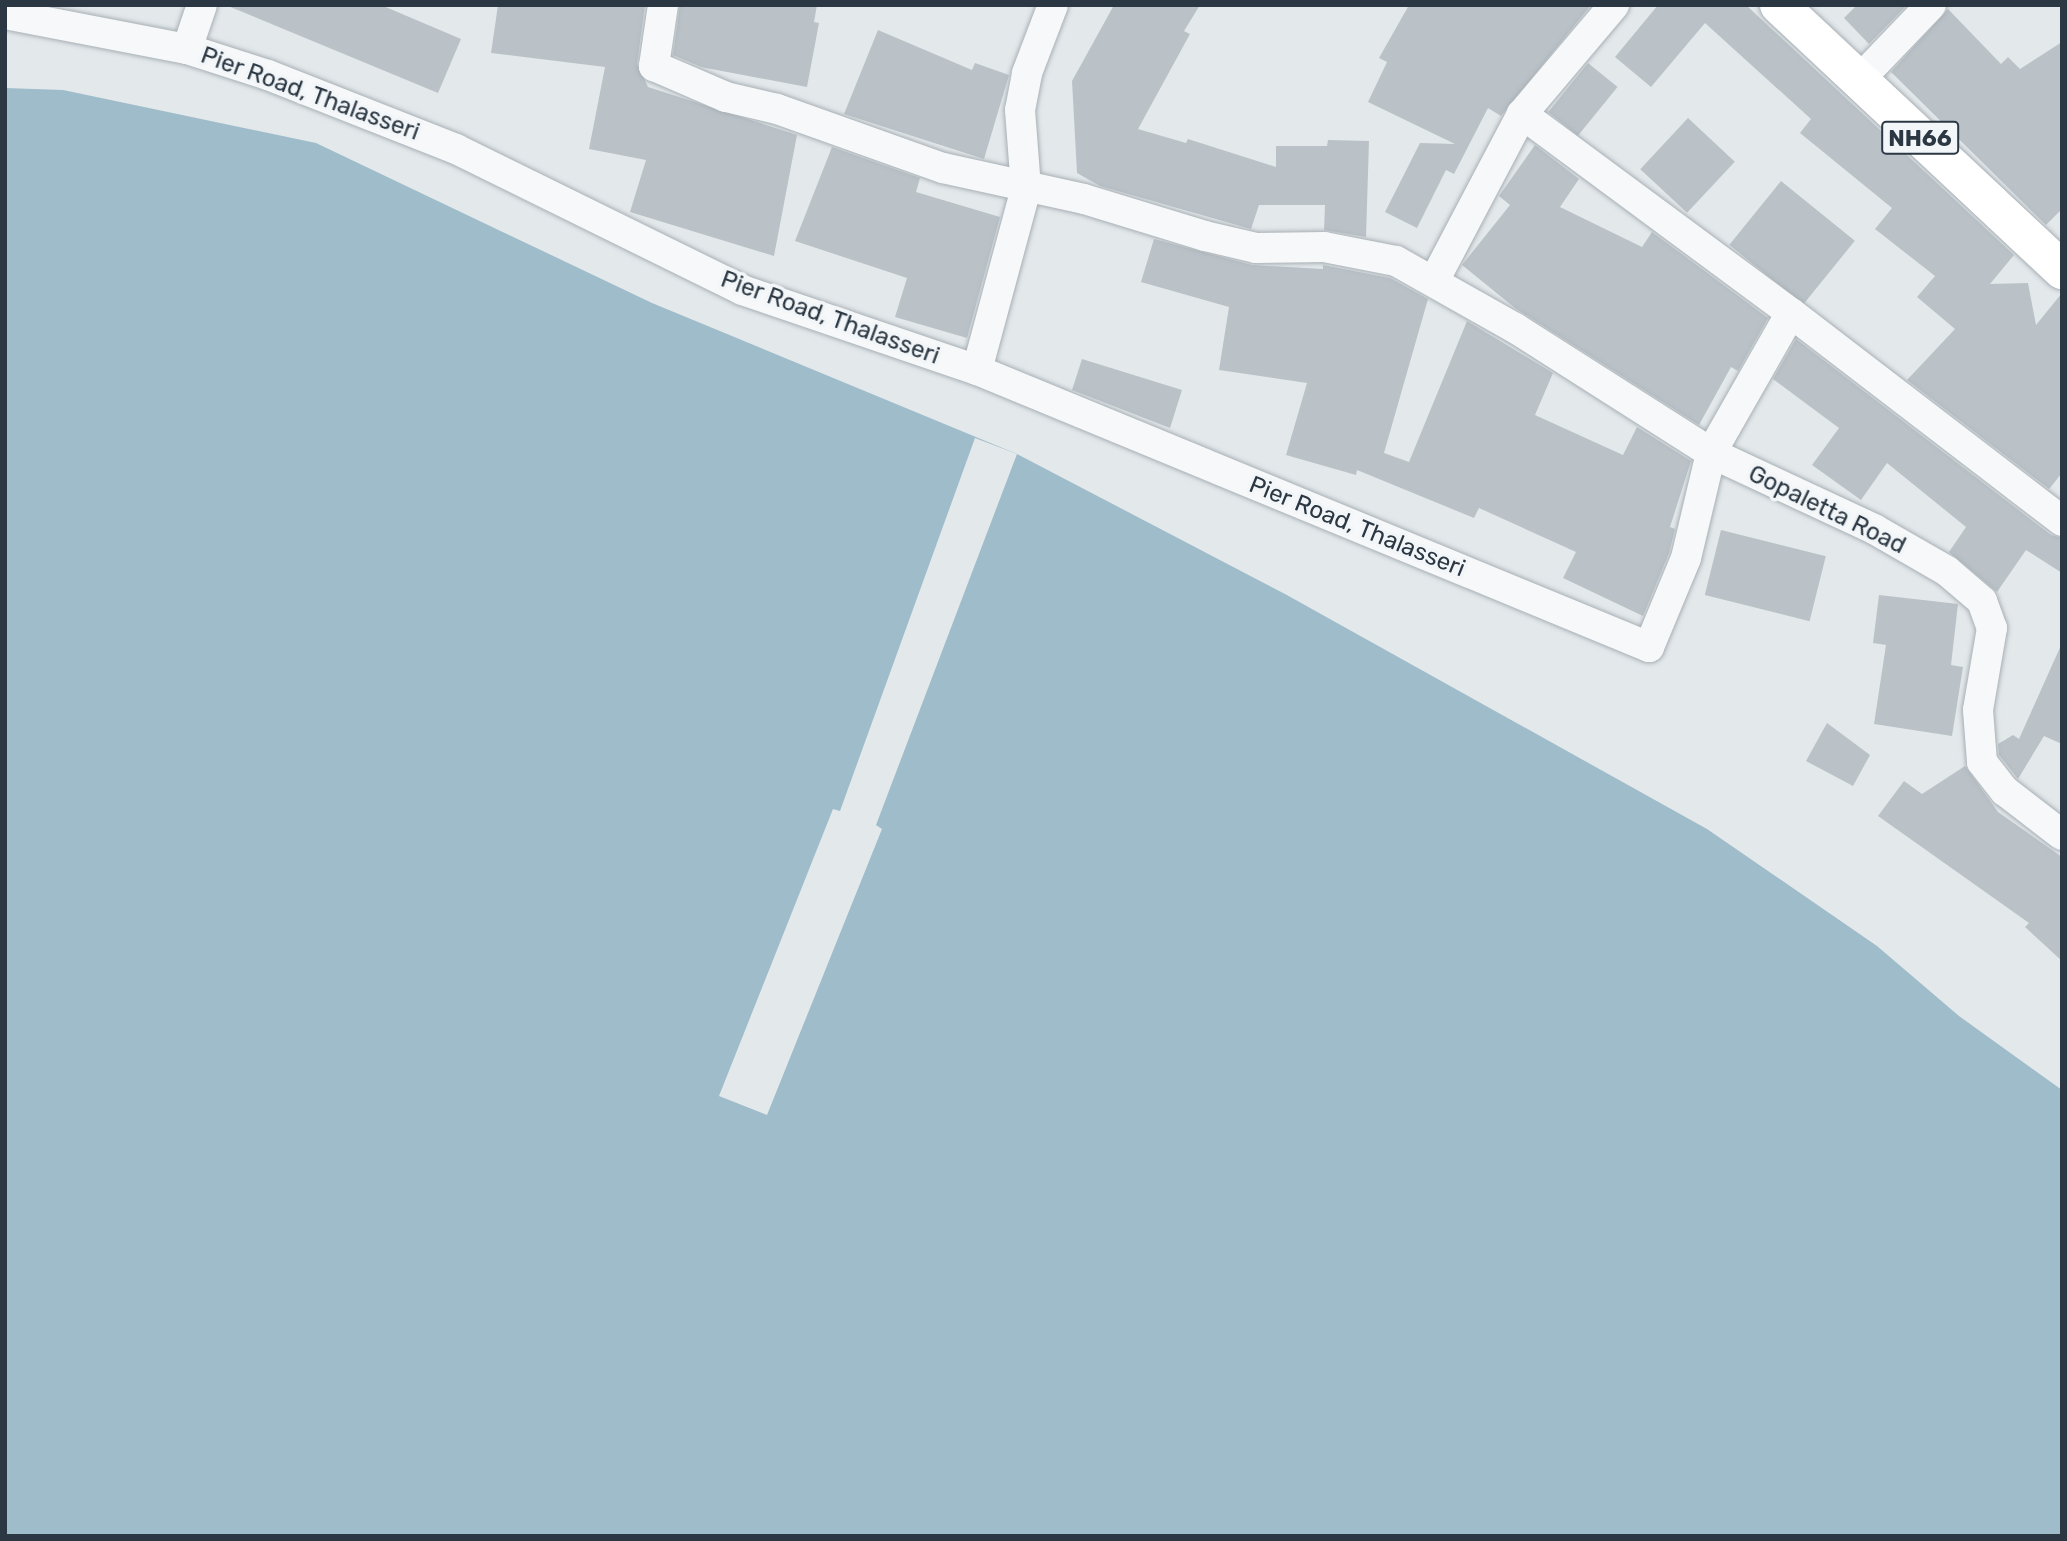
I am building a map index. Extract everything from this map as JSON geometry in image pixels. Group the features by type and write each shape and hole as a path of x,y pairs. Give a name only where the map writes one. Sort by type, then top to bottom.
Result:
{"main road":[{"name":"NH66","path":"1779,5 2062,270"}],"street":[{"path":"187,49 202,5"},
{"name":"Gopaletta Road","path":"663,5 654,66 726,97 777,109 943,168 1084,199 1256,247 1324,247 1396,261 1434,281 1711,453 1874,529 1947,571 1982,601 1992,628 1978,710 1982,762 2005,791 2062,835"},
{"path":"977,370 1026,188 1020,110 1027,73 1053,5"},
{"path":"1434,281 1522,114 1614,5"},
{"path":"1859,80 1931,5"},
{"name":"Pier Road, Thalasseri","path":"5,14 187,49 268,75 456,149 742,290 977,370 1649,647 1686,558 1711,453"},
{"path":"1522,114 1791,313 2062,521"},
{"path":"1711,453 1791,313"}],"water":[{"path":"5,88 63,90 316,143 652,303 1017,454 1285,594 1707,829 1877,946 1959,1016 2062,1090 2062,1536 5,1536"}],"pier":[{"path":"975,438 1017,454 876,825 882,829 767,1115 719,1096 833,809 840,811"}],"building":[{"path":"381,5 461,39 438,93 228,6"},
{"path":"498,5 645,5 637,64 648,87 797,135 774,256 630,212 646,160 589,149 605,67 491,53"},
{"path":"680,5 817,5 814,22 819,23 807,87 701,67 673,55"},
{"path":"1114,5 1200,5 1184,31 1190,34 1138,129 1186,143 1188,139 1276,167 1276,146 1327,146 1328,140 1369,141 1366,237 1324,230 1325,205 1259,205 1251,229 1100,186 1077,173 1072,81"},
{"path":"1409,5 1591,5 1501,116 1488,108 1454,174 1446,170 1417,228 1385,212 1420,143 1455,144 1368,102 1387,62 1379,58"},
{"path":"1658,5 1746,5 2014,255 1990,284 2028,283 2036,325 2062,293 2062,473 2049,489 1907,380 1955,329 1917,297 1935,276 1875,229 1892,208 1800,133 1811,119 1705,23 1651,87 1615,57"},
{"path":"1857,5 1907,5 1869,44 1844,18"},
{"path":"1948,9 2001,64 2008,57 2020,69 2062,42 2062,209 2046,225 1891,72"},
{"path":"878,30 972,70 975,63 1009,75 984,159 844,114"},
{"path":"1588,63 1618,87 1578,136 1548,112"},
{"path":"1688,118 1735,162 1687,213 1640,169"},
{"path":"1535,145 1579,179 1560,207 1642,247 1652,232 1768,318 1738,371 1731,367 1699,425 1515,308 1462,265 1510,205 1499,196"},
{"path":"832,147 920,178 916,192 1000,217 967,338 895,317 907,278 795,241"},
{"path":"1781,181 1855,241 1803,305 1729,245"},
{"path":"1154,239 1252,265 1323,269 1323,265 1390,278 1428,299 1384,453 1409,462 1467,321 1553,373 1535,415 1623,455 1637,427 1691,461 1670,527 1675,529 1669,553 1643,616 1563,578 1576,552 1479,508 1474,518 1357,470 1356,475 1286,455 1307,383 1219,370 1229,307 1141,282"},
{"path":"1796,339 2051,535 2062,538 2062,573 2026,550 1997,592 1949,552 1966,527 1887,463 1861,500 1812,465 1839,428 1773,379"},
{"path":"1082,359 1182,390 1170,428 1072,390"},
{"path":"1721,530 1826,556 1810,621 1705,595"},
{"path":"1879,595 1958,604 1951,665 1963,667 1952,736 1874,724 1886,645 1873,643"},
{"path":"2062,643 2062,744 2044,736 2018,779 1999,755 1998,744 2013,735 2019,739"},
{"path":"1827,723 1870,755 1853,786 1806,761"},
{"path":"1965,766 1998,812 2062,857 2062,961 2025,927 2029,923 1878,816 1904,781 1922,794"}]}
